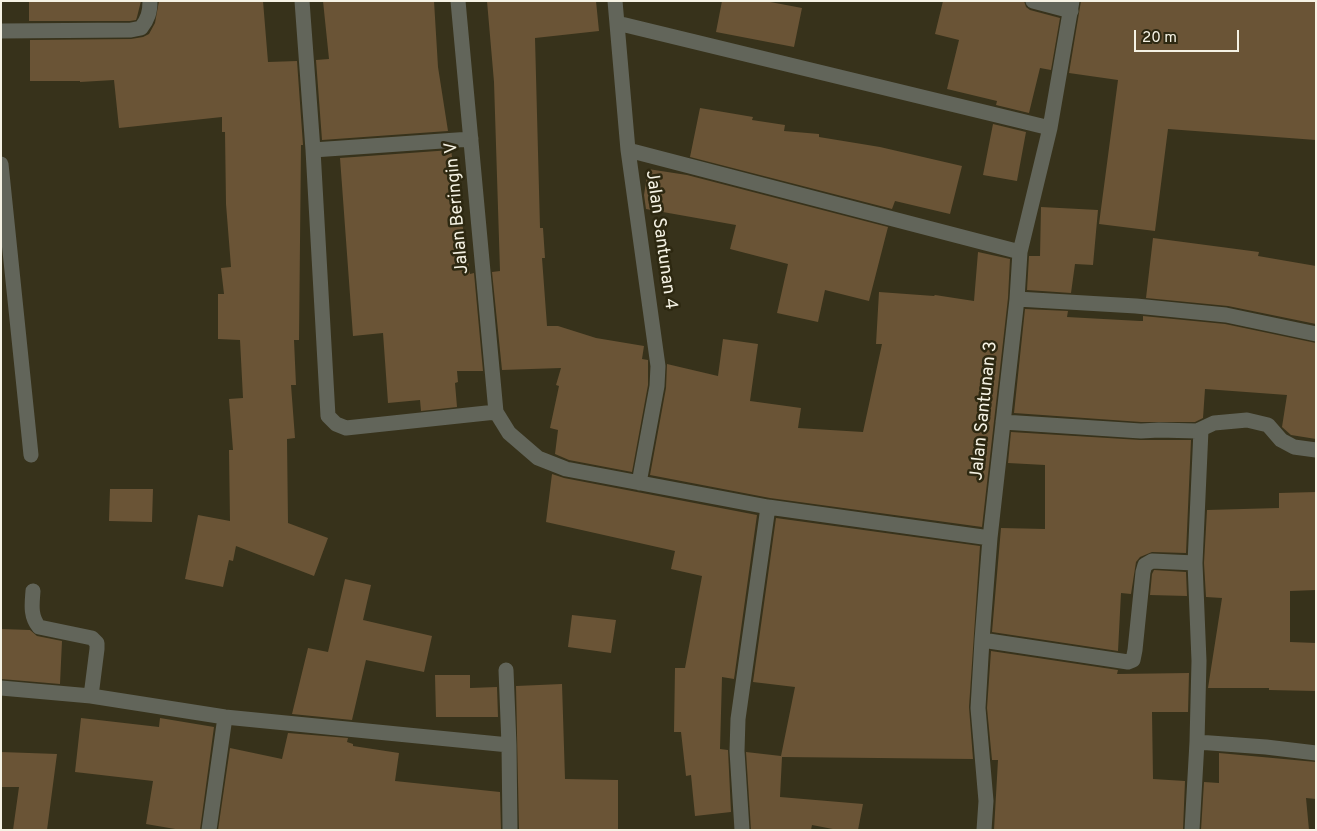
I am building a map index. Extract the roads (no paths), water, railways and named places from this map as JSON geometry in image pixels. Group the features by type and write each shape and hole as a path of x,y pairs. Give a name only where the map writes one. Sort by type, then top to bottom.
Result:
{"street":[{"path":"1,31 131,30 141,28 150,10 150,1"},
{"path":"302,1 313,150 328,416 336,424 346,428 496,412 509,433 538,458 566,469 768,507 990,538"},
{"name":"Jalan Beringin V","path":"458,1 496,412"},
{"name":"Jalan Santunan 4","path":"615,1 628,150 658,366 657,386 639,483"},
{"path":"1033,1 1071,6"},
{"name":"Jalan Santunan 3","path":"984,830 986,801 978,708 982,640 990,538 1020,252 1050,128 1071,6"},
{"path":"617,23 1050,128"},
{"path":"313,150 471,139"},
{"path":"628,150 1020,252"},
{"path":"1,164 31,455"},
{"path":"1016,299 1136,306 1226,315 1316,334"},
{"path":"1003,422 1140,431 1197,431 1214,423 1247,420 1268,426 1281,440 1294,447 1316,450"},
{"path":"1192,830 1199,661 1195,563 1201,430"},
{"path":"742,830 737,751 738,719 768,507"},
{"path":"982,640 1123,661 1133,660 1136,650 1142,572 1145,565 1152,561 1195,563"},
{"path":"33,591 32,614 34,621 39,627 92,638 97,643 98,649 91,696"},
{"path":"506,670 510,830"},
{"path":"1,688 91,696 225,717 509,746"},
{"path":"209,830 225,717"},
{"path":"1197,742 1316,753"}]}
